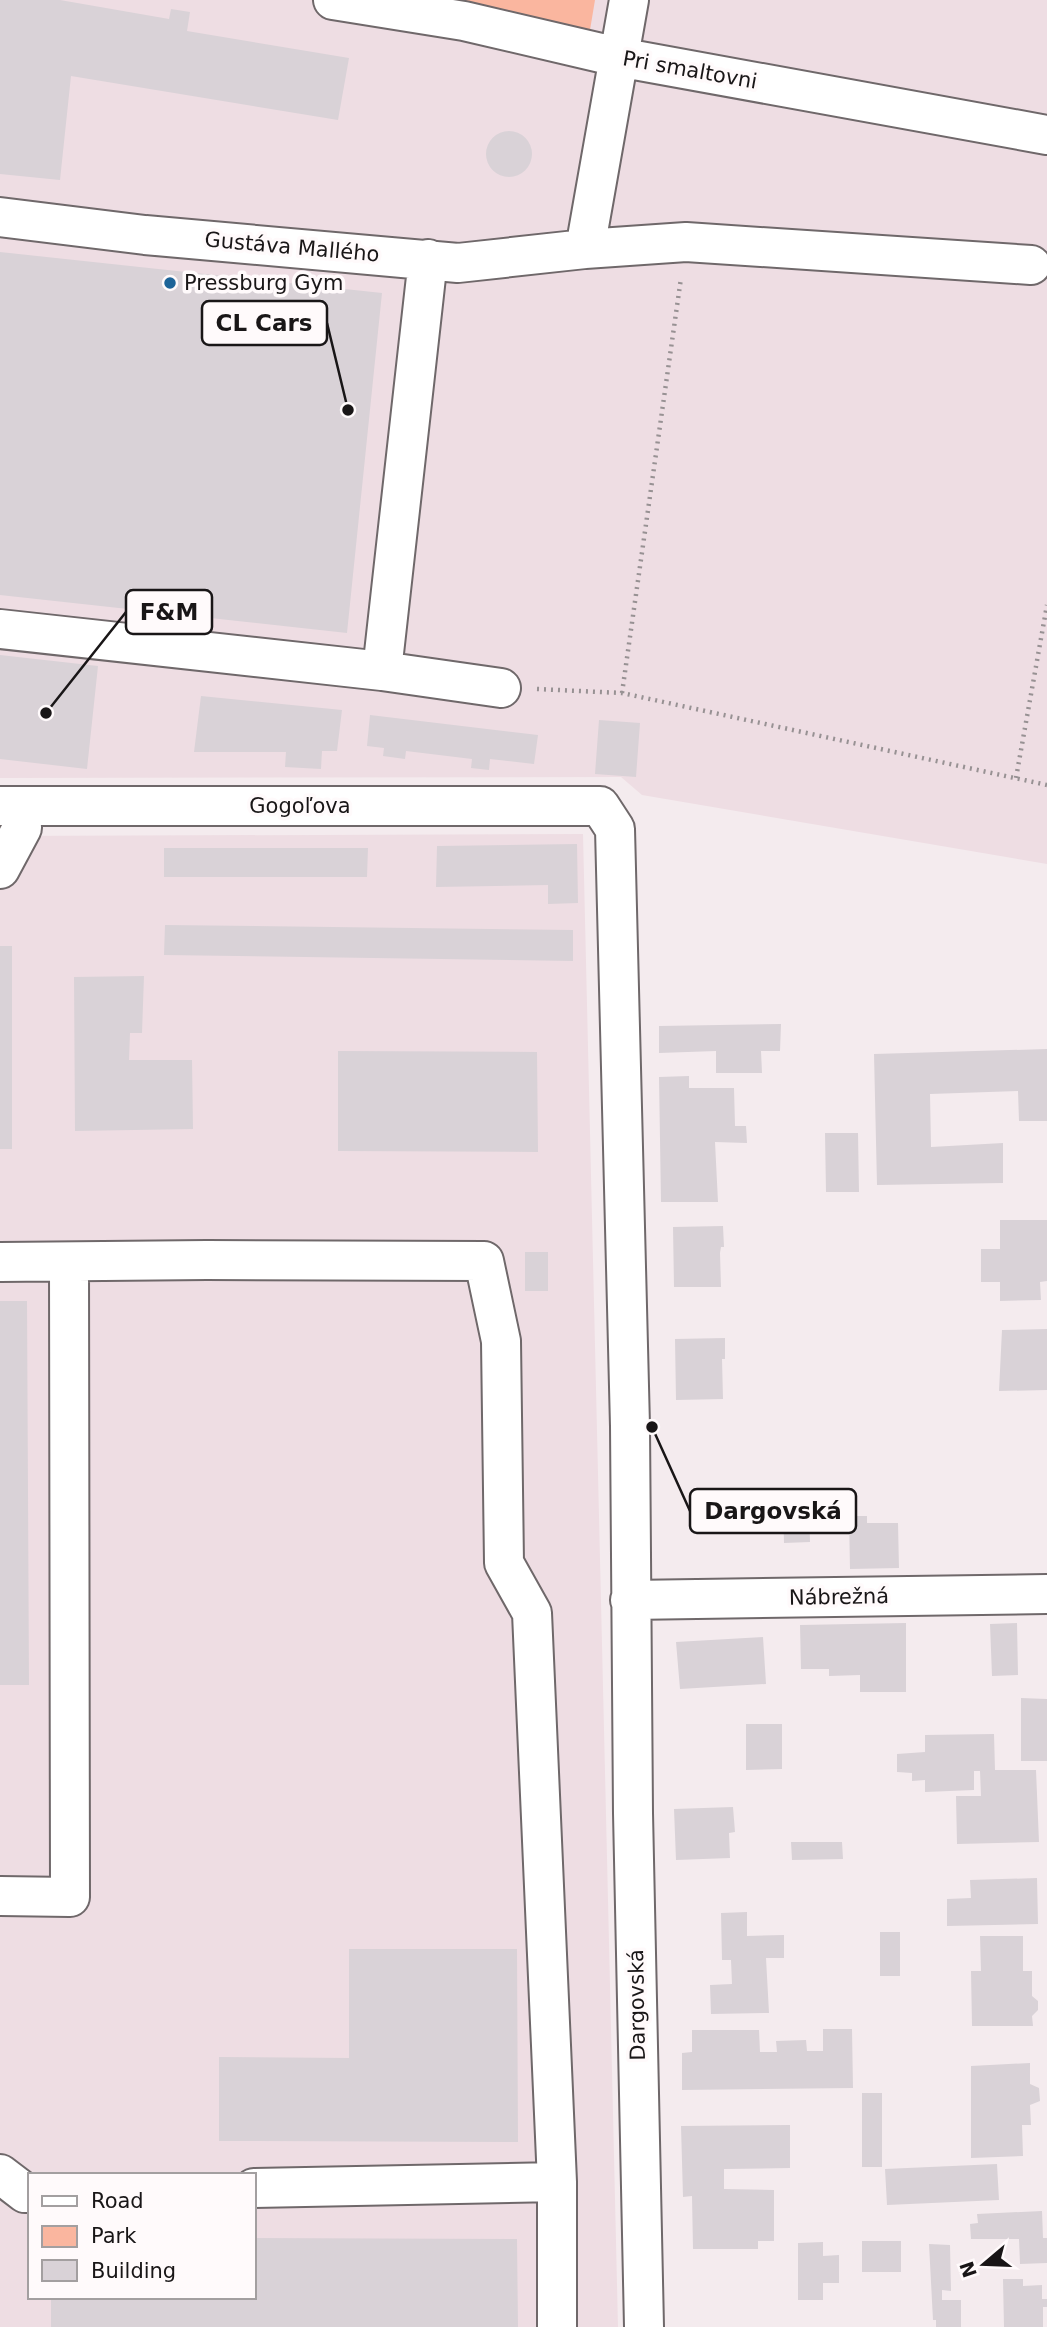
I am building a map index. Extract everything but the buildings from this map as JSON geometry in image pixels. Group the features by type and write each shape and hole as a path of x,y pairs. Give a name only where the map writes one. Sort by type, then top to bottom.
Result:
{"street":[{"name":"Pri smaltovni","path":"333,0 464,22 618,57 1047,135"},
{"path":"585,249 629,0"},
{"name":"Gustáva Mallého","path":"0,217 145,235 458,263 585,249 686,242 1031,265"},
{"path":"382,671 428,259"},
{"path":"0,629 382,671 501,688"},
{"path":"0,869 22,828 10,806"},
{"name":"Gogoľova","path":"10,806 600,806"},
{"name":"Dargovská","path":"600,806 615,829 630,1426 630,1600 644,2327"},
{"path":"0,1262 484,1261 501,1341 504,1563 532,1613 557,2182 557,2327"},
{"path":"0,1896 71,1897 69,1262"},
{"name":"Nábrežná","path":"630,1600 1047,1594"},
{"path":"0,2174 28,2193"},
{"path":"256,2188 557,2182"}],"path":[{"path":"622,693 686,242"},
{"path":"1016,778 1047,605"},
{"path":"501,688 622,693 1047,785"}],"shaded area":[{"path":"0,0 1047,0 1047,864 642,795 621,777 0,778"},
{"path":"583,834 618,2327 0,2327 0,836"}],"green space":[{"path":"311,0 595,0 587,48"}],"place":[{"name":"Pressburg Gym","path":"170,283"},
{"name":"CL Cars","path":"348,410"},
{"name":"F&M","path":"46,713"},
{"name":"Dargovská","path":"652,1427"}]}
